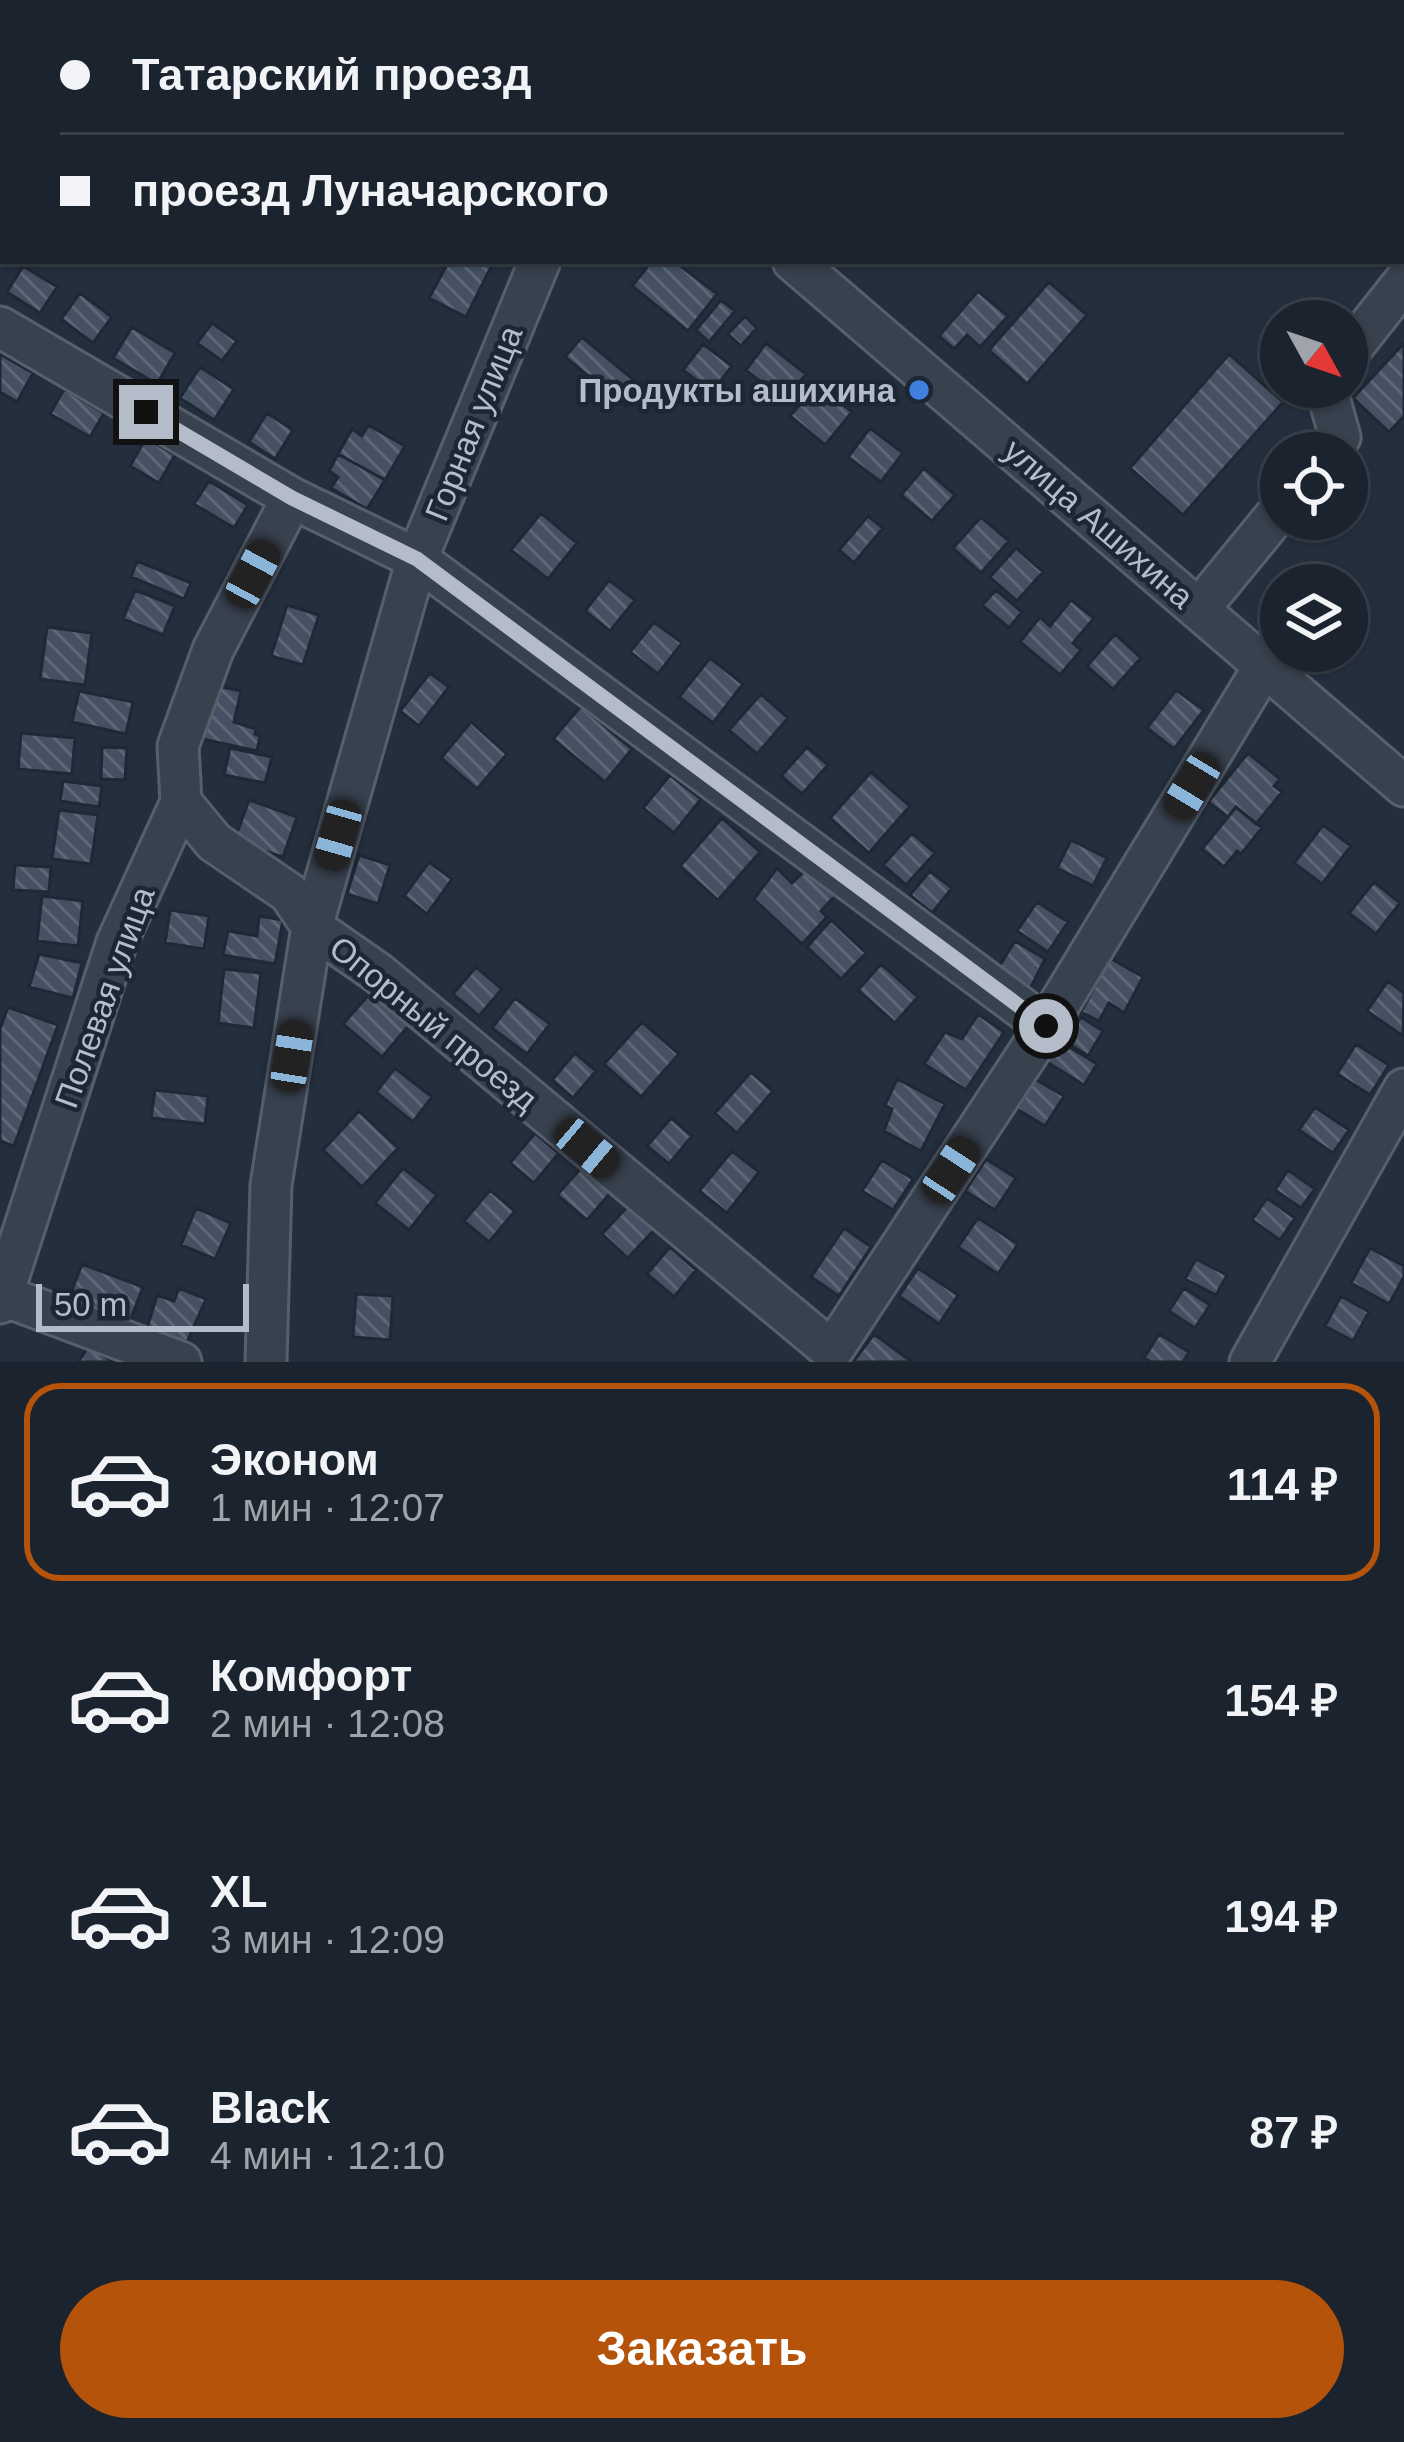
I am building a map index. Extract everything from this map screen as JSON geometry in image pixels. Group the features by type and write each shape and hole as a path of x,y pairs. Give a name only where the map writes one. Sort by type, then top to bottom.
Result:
{"street":[{"name":"Горная улица","path":"266,1362 271,1185 312,927 417,559 539,264"},
{"name":"улица Ашихина","path":"796,264 1260,661"},
{"path":"1368,327 1404,282"},
{"path":"0,327 292,498 417,559 1046,1026 1261,672"},
{"name":"Полевая улица","path":"2,1300 118,942 181,802 178,746 213,650 292,498"},
{"path":"1199,609 1260,535"},
{"name":"улица Ашихина","path":"1273,672 1404,786"},
{"name":"Опорный проезд","path":"181,802 214,842 290,893 312,927 378,973 832,1351 1046,1026"},
{"path":"1250,1362 1404,1089"},
{"path":"2,1300 181,1362"}],"building":[{"path":"447,264 492,264 466,317 429,298"},
{"path":"650,264 678,264 717,294 688,331 632,286"},
{"path":"23,266 57,287 40,313 7,292"},
{"path":"1049,282 1087,315 1027,384 989,350"},
{"path":"978,291 1008,316 980,347 967,335 954,349 939,336"},
{"path":"80,293 112,317 93,343 61,319"},
{"path":"721,300 735,311 709,342 696,330"},
{"path":"745,316 757,328 741,346 728,334"},
{"path":"212,323 237,341 222,361 197,343"},
{"path":"132,327 175,353 157,384 113,358"},
{"path":"582,337 642,387 626,407 565,357"},
{"path":"766,343 806,374 785,401 746,370"},
{"path":"1404,343 1404,416 1389,432 1364,408 1368,408 1368,382"},
{"path":"703,344 732,366 712,392 683,370"},
{"path":"0,354 33,373 17,402 0,392"},
{"path":"1229,354 1260,382 1260,408 1278,408 1183,515 1130,468"},
{"path":"200,367 234,389 214,420 180,398"},
{"path":"818,383 852,412 825,445 790,416"},
{"path":"64,389 104,413 90,437 50,414"},
{"path":"267,413 293,430 275,459 249,442"},
{"path":"368,425 405,446 385,480 338,454 352,429 362,436"},
{"path":"870,428 903,453 881,482 848,457"},
{"path":"146,438 175,455 159,483 130,466"},
{"path":"338,454 385,480 367,509 331,488 338,477 329,471"},
{"path":"924,468 955,495 932,521 901,495"},
{"path":"209,481 248,505 234,528 194,504"},
{"path":"541,513 577,543 548,579 511,550"},
{"path":"868,516 883,528 854,563 839,550"},
{"path":"981,517 1009,541 981,573 953,548"},
{"path":"1016,548 1043,572 1017,601 990,577"},
{"path":"137,561 191,583 184,599 131,577"},
{"path":"609,580 635,600 610,631 585,611"},
{"path":"135,590 175,606 163,635 123,619"},
{"path":"996,590 1022,612 1009,628 982,605"},
{"path":"1071,600 1094,618 1073,643 1081,650 1060,675 1020,642 1040,617 1050,626"},
{"path":"287,605 319,615 303,665 271,656"},
{"path":"654,622 682,643 658,674 630,652"},
{"path":"47,627 92,633 85,685 40,679"},
{"path":"1115,634 1141,658 1113,689 1087,666"},
{"path":"710,658 743,684 713,723 679,697"},
{"path":"430,673 449,687 419,726 400,711"},
{"path":"218,686 241,691 234,722 256,729 260,736 257,751 198,738"},
{"path":"1176,690 1204,710 1174,749 1147,728"},
{"path":"79,691 133,702 126,734 72,722"},
{"path":"761,694 788,718 757,754 729,730"},
{"path":"581,706 632,749 605,782 553,739"},
{"path":"471,722 507,754 477,789 441,758"},
{"path":"21,733 75,738 72,774 18,769"},
{"path":"102,747 127,748 125,780 101,779"},
{"path":"807,747 828,765 802,794 781,776"},
{"path":"230,748 272,757 265,783 224,775"},
{"path":"1248,753 1280,779 1274,786 1282,792 1256,824 1236,807 1228,817 1208,802"},
{"path":"871,772 910,806 869,853 830,818"},
{"path":"670,775 701,799 674,833 643,808"},
{"path":"63,781 102,786 99,807 60,801"},
{"path":"249,800 297,817 283,857 234,841"},
{"path":"1236,807 1262,828 1224,867 1202,849"},
{"path":"59,810 98,815 91,864 52,859"},
{"path":"722,818 760,852 718,900 680,866"},
{"path":"1323,825 1351,846 1322,884 1294,863"},
{"path":"912,833 935,853 906,885 883,865"},
{"path":"1071,840 1107,858 1093,886 1057,868"},
{"path":"359,855 390,865 378,904 347,894"},
{"path":"429,862 452,879 427,914 404,896"},
{"path":"15,865 51,867 49,892 13,890"},
{"path":"777,868 792,883 807,869 835,896 821,911 827,917 802,944 754,899"},
{"path":"930,871 952,888 932,913 910,895"},
{"path":"1374,882 1400,903 1376,934 1349,913"},
{"path":"42,896 83,901 78,946 37,941"},
{"path":"1037,902 1068,922 1048,952 1017,931"},
{"path":"170,910 209,916 204,949 165,943"},
{"path":"259,916 283,920 275,964 223,955 228,931 257,936"},
{"path":"831,920 866,953 841,979 807,947"},
{"path":"1015,941 1045,959 1029,991 997,970"},
{"path":"39,954 82,963 73,998 29,987"},
{"path":"1110,958 1143,977 1124,1013 1109,1003 1099,1021 1081,1012"},
{"path":"881,964 918,997 895,1023 858,990"},
{"path":"476,967 502,989 479,1016 453,994"},
{"path":"224,969 261,973 254,1028 218,1023"},
{"path":"1388,981 1404,993 1403,1036 1367,1011"},
{"path":"372,991 411,1023 382,1057 343,1024"},
{"path":"515,998 550,1024 527,1054 492,1028"},
{"path":"8,1007 58,1025 14,1146 0,1141 0,1029"},
{"path":"978,1014 1004,1032 966,1090 924,1064 945,1032 962,1039"},
{"path":"1081,1017 1103,1031 1088,1056 1065,1041"},
{"path":"642,1022 679,1054 641,1097 604,1064"},
{"path":"1060,1041 1097,1064 1084,1085 1047,1062"},
{"path":"1356,1044 1389,1065 1370,1095 1337,1074"},
{"path":"575,1053 596,1071 573,1098 552,1080"},
{"path":"395,1068 432,1097 413,1122 376,1092"},
{"path":"751,1072 773,1091 737,1133 715,1113"},
{"path":"897,1079 945,1104 921,1151 884,1131 892,1109 885,1105"},
{"path":"1035,1079 1064,1096 1045,1126 1017,1109"},
{"path":"155,1090 208,1096 205,1124 151,1118"},
{"path":"1315,1107 1349,1130 1333,1153 1299,1130"},
{"path":"359,1111 398,1148 362,1187 323,1150"},
{"path":"671,1118 692,1136 669,1164 647,1146"},
{"path":"535,1133 559,1153 534,1183 510,1163"},
{"path":"732,1151 759,1172 727,1213 699,1191"},
{"path":"986,1159 1016,1178 995,1210 965,1191"},
{"path":"882,1160 913,1179 893,1210 862,1191"},
{"path":"583,1166 612,1191 587,1220 557,1195"},
{"path":"403,1168 437,1195 409,1230 375,1203"},
{"path":"1288,1170 1315,1189 1301,1208 1275,1190"},
{"path":"490,1190 515,1211 489,1242 464,1221"},
{"path":"1267,1198 1295,1218 1280,1240 1252,1220"},
{"path":"628,1206 654,1230 628,1258 602,1234"},
{"path":"196,1208 231,1223 215,1259 181,1245"},
{"path":"978,1218 1018,1244 998,1274 958,1247"},
{"path":"844,1228 871,1247 839,1296 811,1277"},
{"path":"670,1247 696,1270 674,1297 647,1274"},
{"path":"1370,1248 1404,1266 1404,1277 1389,1304 1351,1283"},
{"path":"1196,1259 1227,1275 1216,1295 1185,1279"},
{"path":"82,1264 143,1287 128,1326 67,1303"},
{"path":"918,1268 958,1295 939,1324 899,1296"},
{"path":"179,1288 206,1299 183,1351 145,1335 157,1295 174,1301"},
{"path":"1184,1288 1210,1305 1195,1328 1169,1311"},
{"path":"356,1294 393,1296 390,1340 353,1337"},
{"path":"1341,1296 1369,1312 1353,1341 1325,1326"},
{"path":"874,1334 912,1362 853,1362"},
{"path":"1159,1334 1189,1352 1183,1362 1144,1358"},
{"path":"89,1346 113,1362 78,1362"}],"place":[{"name":"Продукты ашихина","path":"919,390"}],"route":[{"path":"146,412 292,498 417,559 1046,1026"}]}
